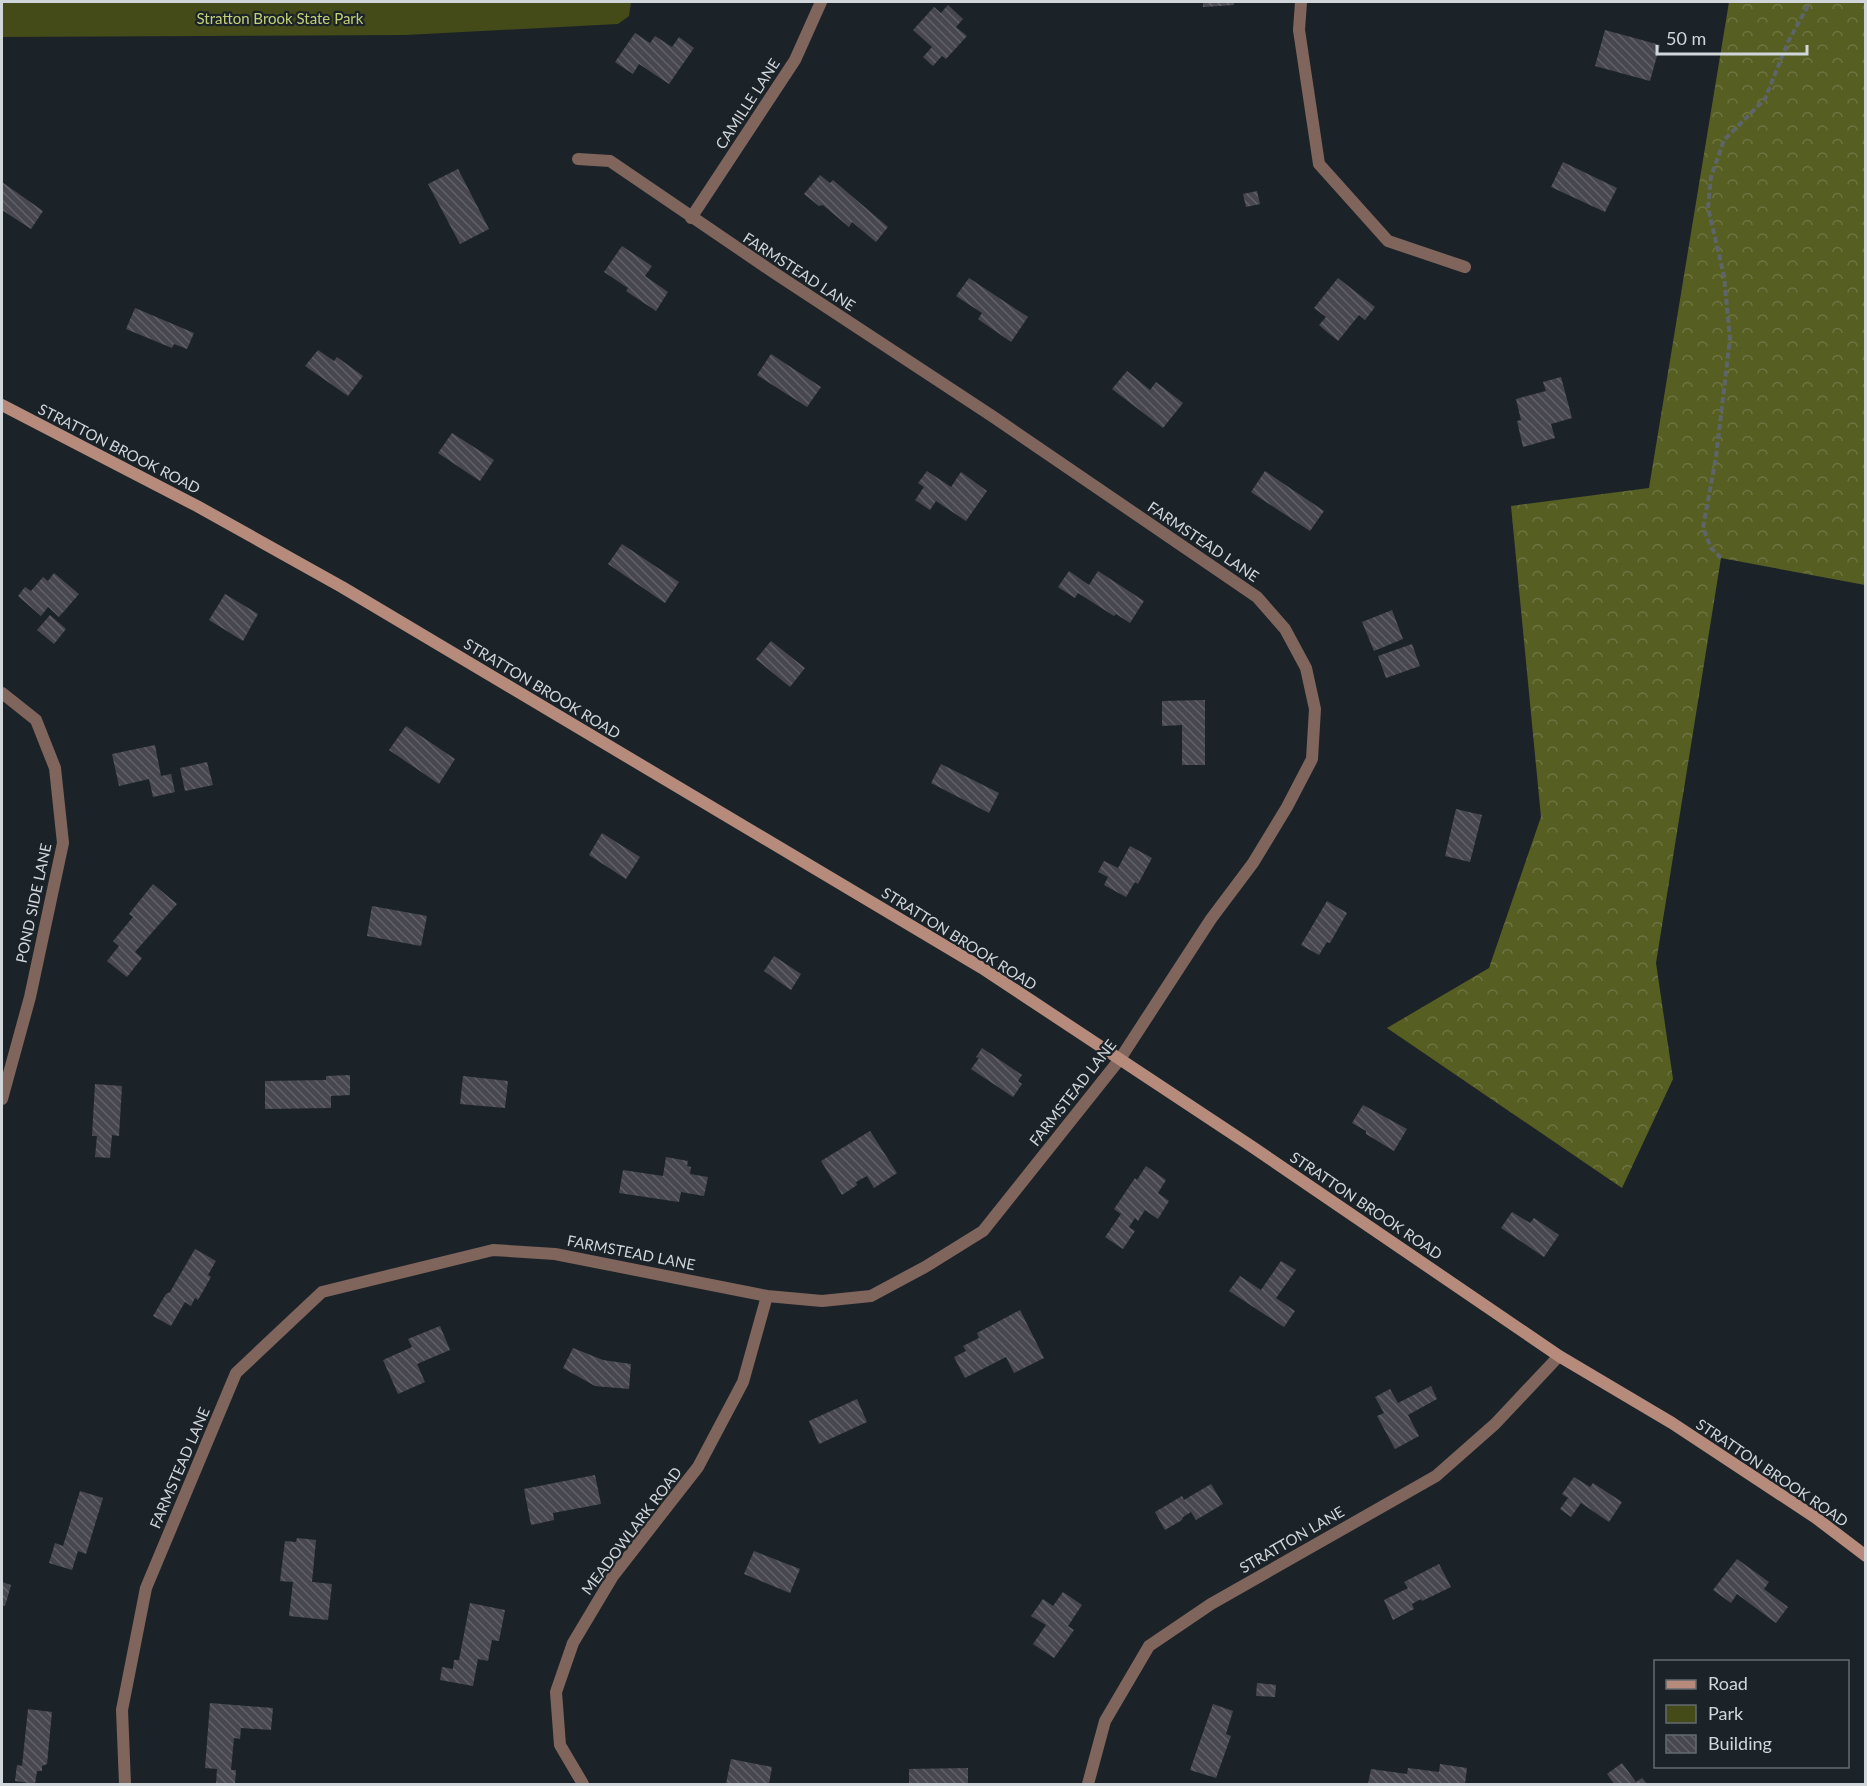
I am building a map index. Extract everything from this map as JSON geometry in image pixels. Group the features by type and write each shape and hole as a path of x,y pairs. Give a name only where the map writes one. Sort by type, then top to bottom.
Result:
{"street":[{"name":"CAMILLE LANE","path":"691,218 795,60 821,2"},
{"path":"1301,2 1299,30 1319,164 1388,241 1465,267"},
{"name":"FARMSTEAD LANE","path":"125,1785 122,1710 146,1588 236,1373 322,1292 493,1250 555,1254 767,1296 822,1301 871,1296 925,1267 983,1231 1120,1059 1211,920 1253,863 1287,807 1312,759 1315,710 1306,668 1285,629 1257,597 992,416 691,218 610,161 578,159"},
{"name":"STRATTON BROOK ROAD","path":"2,405 197,506 342,587 982,968 1251,1146 1559,1356 1672,1423 1816,1518 1866,1556"},
{"name":"POND SIDE LANE","path":"2,693 36,720 55,768 63,843 30,997 2,1099"},
{"name":"MEADOWLARK ROAD","path":"583,1785 560,1745 556,1692 573,1643 614,1576 698,1467 743,1382 767,1296"},
{"name":"STRATTON LANE","path":"1088,1785 1105,1721 1149,1646 1211,1604 1436,1476 1495,1424 1559,1356"}],"path":[{"path":"1721,558 1711,548 1703,528 1716,457 1730,339 1724,276 1708,208 1711,177 1724,140 1765,99 1788,42 1810,2"}],"green space":[{"name":"Stratton Brook State Park","path":"2,2 631,2 629,16 618,24 406,35 2,37"},
{"path":"1729,2 1865,2 1865,585 1721,558 1656,963 1673,1079 1622,1188 1387,1028 1489,968 1541,817 1511,506 1649,488"}],"building":[{"path":"1203,2 1234,2 1234,5 1203,7"},
{"path":"948,5 963,19 956,27 967,36 946,59 942,56 933,66 923,57 932,47 913,30 934,7 941,13"},
{"path":"1605,30 1660,45 1650,81 1595,66"},
{"path":"635,33 650,43 655,36 672,47 679,37 694,48 669,84 639,64 633,74 615,62"},
{"path":"1563,162 1617,188 1605,212 1551,187"},
{"path":"458,169 489,229 460,244 428,184"},
{"path":"820,175 830,183 833,180 888,227 876,242 852,222 849,227 823,205 819,206 804,194"},
{"path":"2,182 43,211 31,229 2,210"},
{"path":"1257,191 1260,204 1246,207 1243,194"},
{"path":"622,246 652,266 645,276 668,292 656,311 626,291 628,288 604,272"},
{"path":"969,278 1028,317 1011,342 978,319 982,313 956,296"},
{"path":"1338,278 1375,307 1365,320 1359,315 1338,341 1319,325 1326,317 1314,308"},
{"path":"135,308 194,333 187,349 174,344 172,348 126,329"},
{"path":"318,350 334,361 337,357 363,376 348,396 305,366"},
{"path":"771,354 821,387 807,407 757,375"},
{"path":"1127,371 1150,390 1156,382 1183,403 1163,428 1112,389"},
{"path":"1561,377 1572,418 1551,424 1555,438 1523,447 1517,421 1521,420 1516,399 1546,391 1543,382"},
{"path":"452,433 494,460 480,481 438,453"},
{"path":"927,471 951,487 961,472 987,491 966,521 936,501 930,510 915,500 924,487 918,483"},
{"path":"1265,471 1324,511 1310,531 1251,492"},
{"path":"622,544 679,582 665,603 608,564"},
{"path":"1069,571 1089,585 1098,571 1144,601 1130,623 1116,614 1114,616 1078,593 1075,598 1058,587"},
{"path":"54,573 79,594 59,617 48,607 41,616 18,596 25,587 31,591 43,577 48,581"},
{"path":"225,594 258,614 243,641 209,620"},
{"path":"1392,610 1403,639 1374,651 1362,622"},
{"path":"50,615 66,629 54,644 37,630"},
{"path":"771,641 805,668 790,687 756,659"},
{"path":"1412,644 1420,666 1386,678 1378,656"},
{"path":"1205,700 1205,765 1182,765 1182,725 1162,726 1162,701"},
{"path":"406,726 455,759 439,784 389,750"},
{"path":"155,745 161,776 171,774 175,792 153,797 149,779 119,786 112,754"},
{"path":"207,762 213,785 185,791 180,768"},
{"path":"941,764 999,793 989,813 931,783"},
{"path":"1456,809 1482,815 1470,862 1445,856"},
{"path":"602,833 640,857 626,879 589,855"},
{"path":"1130,846 1152,858 1138,884 1135,882 1126,897 1104,885 1108,877 1098,872 1104,861 1118,868"},
{"path":"153,884 177,904 135,952 142,958 127,977 107,961 119,946 113,941 133,917 129,914"},
{"path":"1327,901 1347,913 1330,943 1327,942 1319,955 1301,945"},
{"path":"372,906 427,916 421,946 367,936"},
{"path":"774,956 801,974 791,990 764,971"},
{"path":"982,1048 1022,1075 1018,1081 1022,1084 1013,1097 971,1069 979,1058 976,1057"},
{"path":"350,1075 350,1095 331,1096 331,1108 265,1109 265,1081 326,1080 326,1076"},
{"path":"463,1076 508,1081 505,1108 460,1104"},
{"path":"95,1084 122,1086 119,1136 112,1135 110,1158 95,1157 97,1136 92,1136"},
{"path":"1363,1105 1407,1129 1394,1151 1352,1123"},
{"path":"870,1131 897,1173 874,1188 867,1176 856,1182 857,1185 842,1195 821,1161"},
{"path":"666,1157 688,1161 687,1166 691,1167 690,1174 708,1177 704,1196 681,1192 679,1202 619,1193 623,1170 663,1176"},
{"path":"1146,1166 1166,1180 1158,1193 1169,1201 1158,1219 1145,1210 1138,1221 1135,1218 1129,1227 1135,1231 1123,1249 1105,1237 1121,1214 1114,1209"},
{"path":"1512,1212 1530,1223 1534,1218 1559,1235 1544,1257 1501,1228"},
{"path":"195,1249 216,1261 208,1275 211,1277 198,1300 195,1298 191,1306 185,1302 171,1326 153,1316"},
{"path":"1281,1261 1296,1270 1276,1298 1295,1311 1284,1327 1229,1291 1240,1276 1261,1290"},
{"path":"1020,1310 1044,1358 1014,1373 1006,1357 965,1378 954,1357 966,1351 963,1346 979,1338 977,1333"},
{"path":"440,1326 450,1350 417,1364 425,1382 398,1394 383,1360 412,1347 408,1339"},
{"path":"573,1348 603,1360 631,1364 629,1389 595,1386 563,1368"},
{"path":"1431,1386 1437,1399 1408,1415 1419,1436 1395,1449 1377,1416 1384,1413 1375,1397 1390,1389 1398,1403"},
{"path":"857,1399 867,1422 819,1444 809,1421"},
{"path":"595,1475 601,1504 553,1513 554,1520 531,1525 524,1489"},
{"path":"1574,1477 1590,1487 1593,1483 1622,1502 1609,1522 1581,1503 1571,1517 1560,1509 1568,1498 1562,1494"},
{"path":"1211,1484 1223,1504 1196,1520 1191,1512 1165,1530 1155,1512 1182,1496 1184,1500"},
{"path":"80,1491 103,1498 86,1554 78,1551 72,1570 49,1563 55,1543 63,1546"},
{"path":"297,1538 316,1540 312,1582 332,1584 328,1620 289,1616 293,1582 280,1581 285,1541 296,1542"},
{"path":"754,1551 800,1569 790,1593 744,1574"},
{"path":"1737,1559 1769,1582 1764,1589 1788,1607 1776,1623 1737,1594 1731,1603 1713,1590"},
{"path":"1439,1564 1451,1587 1412,1604 1414,1609 1393,1620 1384,1600 1408,1588 1404,1582"},
{"path":"2,1582 11,1585 5,1606 2,1605"},
{"path":"1063,1592 1082,1605 1068,1626 1074,1630 1054,1658 1033,1644 1046,1625 1031,1616 1043,1599 1053,1606"},
{"path":"470,1603 505,1610 499,1641 492,1640 488,1661 478,1659 473,1686 440,1680 442,1667 453,1669 454,1660 459,1660"},
{"path":"1257,1683 1276,1685 1275,1697 1256,1696"},
{"path":"210,1703 273,1708 271,1730 241,1728 240,1739 234,1738 231,1770 236,1770 235,1784 216,1784 217,1769 205,1768"},
{"path":"1213,1704 1233,1711 1226,1734 1231,1736 1216,1778 1190,1770"},
{"path":"28,1709 52,1712 47,1764 42,1766 42,1771 37,1771 35,1784 15,1781 17,1765 22,1766"},
{"path":"731,1759 772,1767 769,1784 726,1784"},
{"path":"1622,1763 1636,1782 1642,1778 1647,1784 1614,1784 1607,1774"},
{"path":"1440,1764 1467,1768 1465,1784 1368,1784 1371,1769 1407,1774 1408,1768 1439,1772"},
{"path":"968,1768 968,1784 909,1784 909,1769"}]}
